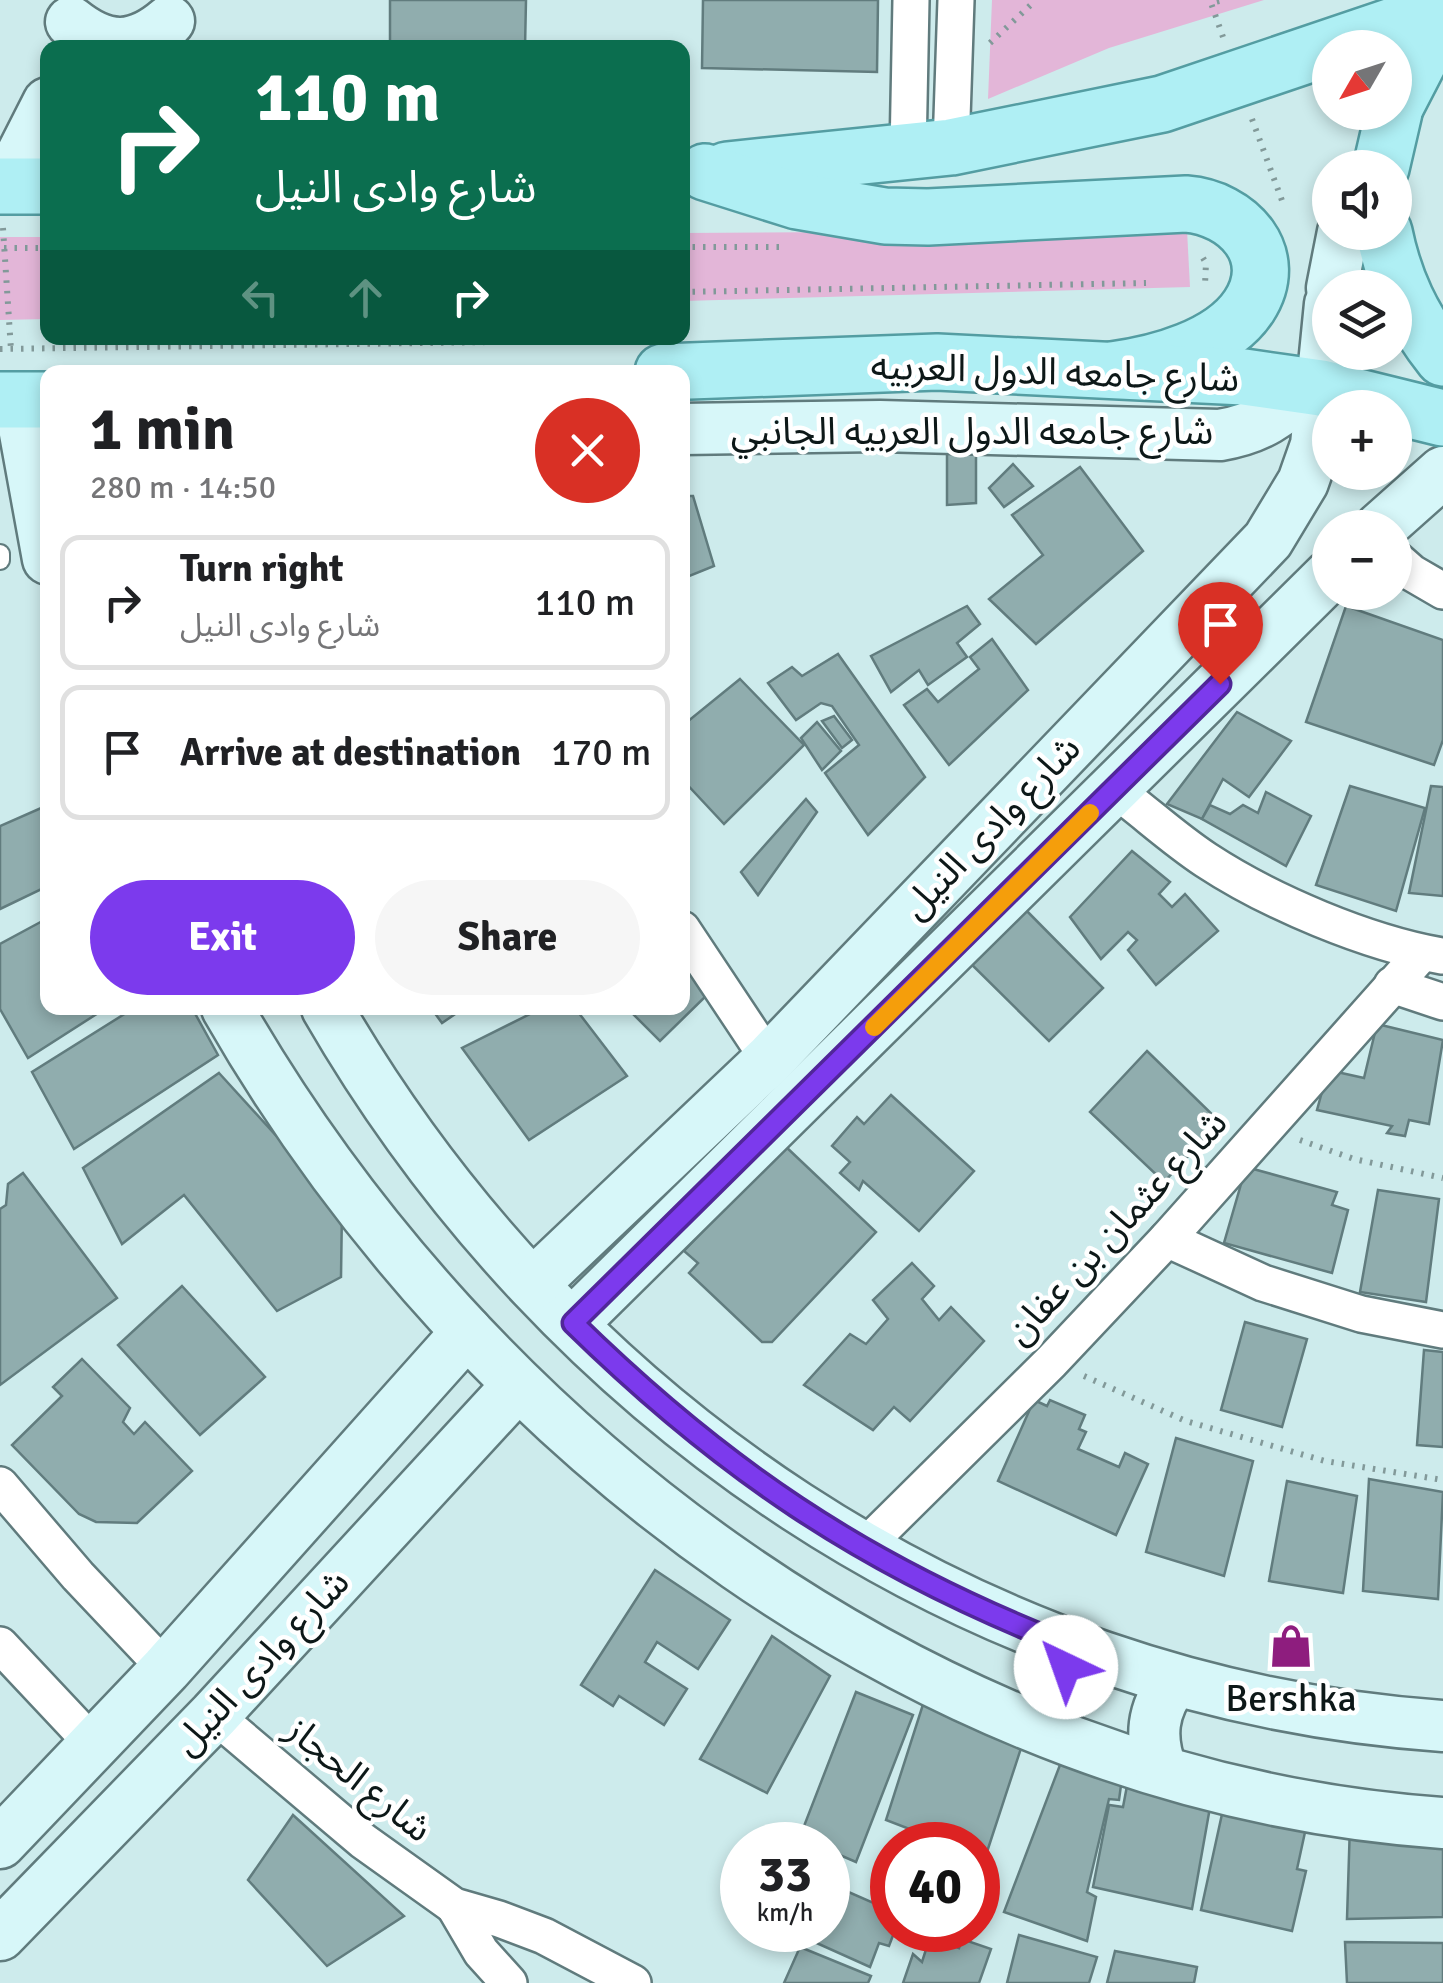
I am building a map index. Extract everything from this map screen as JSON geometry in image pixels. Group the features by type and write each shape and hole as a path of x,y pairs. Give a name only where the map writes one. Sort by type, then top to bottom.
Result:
{"main road":[{"path":"694,173 929,150 1162,104 1443,9"},
{"path":"1385,143 1427,46 1443,28"},
{"path":"694,173 797,201 885,216 943,217 1186,204 1207,206 1242,227 1254,244 1259,265 1257,286 1242,314 1184,353 1150,365 1112,370"},
{"path":"0,186 40,186"},
{"path":"1388,250 1393,274 1418,327 1443,358"},
{"name":"شارع جامعه الدول العربيه","path":"653,356 938,362 1244,377 1314,387 1443,418"}],"street":[{"path":"911,0 929,150"},
{"path":"929,150 956,74 956,0"},
{"path":"69,23 100,40"},
{"path":"139,40 171,23"},
{"path":"0,186 40,119"},
{"name":"شارع وادى النيل","path":"533,1284 768,1060 1268,540 1288,513 1316,446 1317,370"},
{"name":"شارع جامعه الدول العربيه الجانبي","path":"690,429 1024,428 1220,435 1257,426 1314,387"},
{"path":"22,410 40,513"},
{"path":"1400,510 1443,472"},
{"path":"1268,540 1297,547 1312,561"},
{"path":"1412,573 1443,591"},
{"name":"شارع وادى النيل","path":"573,1323 1312,593"},
{"path":"1114,789 1207,860 1310,916 1432,954"},
{"path":"690,941 768,1060"},
{"name":"شارع عثمان بن عفان","path":"862,1549 1051,1362 1167,1240 1392,985 1432,954"},
{"path":"1392,985 1443,1002"},
{"path":"231,1015 320,1153 391,1244 518,1385 610,1468 708,1544 810,1612 918,1672 1100,1752 1252,1794 1333,1810 1443,1822"},
{"path":"331,1015 399,1121 533,1284 680,1423 799,1511 956,1598 1054,1640 1174,1681 1347,1715 1443,1726"},
{"path":"1167,1240 1263,1283 1360,1314 1443,1330"},
{"name":"شارع وادى النيل","path":"0,1843 166,1669 467,1332"},
{"name":"شارع وادى النيل","path":"0,1935 214,1715 518,1385"},
{"path":"0,1485 78,1576 166,1669"},
{"path":"1030,1724 1043,1719 1062,1696 1066,1667 1054,1640"},
{"path":"0,1646 94,1745"},
{"path":"1162,1771 1152,1734 1155,1714 1174,1681"},
{"name":"شارع الحجاز","path":"214,1715 364,1841 454,1906 544,1936 633,1983"},
{"name":"شارع الحجاز","path":"454,1906 480,1952 508,1983"}],"path":[{"path":"956,74 1036,0"},
{"path":"0,186 2,248 22,410"},
{"path":"690,247 799,247"},
{"path":"2,248 40,248"},
{"path":"1197,248 1206,264 1206,281 1199,297"},
{"path":"690,292 1146,283"},
{"path":"58,365 72,345"},
{"path":"0,348 22,410"},
{"path":"72,348 653,356"},
{"path":"22,410 40,388"},
{"path":"1266,1128 1354,1159 1443,1178"},
{"path":"1051,1362 1186,1421 1325,1461 1443,1480"}],"shaded area":[{"path":"992,0 1264,0 1109,48 988,99"},
{"path":"1187,230 1190,287 690,301 690,233"},
{"path":"0,237 40,237 40,319 0,320"}],"building":[{"path":"390,0 526,0 525,40 390,40"},
{"path":"703,0 878,0 877,72 702,68"},
{"path":"976,435 976,503 947,505 947,439"},
{"path":"1013,464 1033,486 1004,507 989,488"},
{"path":"1080,467 1143,551 1036,644 989,599 1043,555 1012,515"},
{"path":"690,496 693,496 714,566 690,576"},
{"path":"967,606 980,624 957,643 967,657 928,685 919,670 891,692 871,656"},
{"path":"1345,610 1357,610 1443,640 1443,740 1434,765 1306,722"},
{"path":"992,639 1028,690 949,765 904,705 927,689 938,702 979,669 970,657"},
{"path":"838,654 925,777 868,835 825,773 859,745 832,706 821,703 796,720 768,683 792,667 802,676"},
{"path":"740,679 804,745 724,824 690,788 690,720"},
{"path":"1237,712 1291,741 1249,797 1223,779 1202,819 1167,804"},
{"path":"834,716 852,740 842,748 822,721"},
{"path":"817,722 841,751 822,770 801,738"},
{"path":"1350,786 1425,808 1396,911 1316,885"},
{"path":"1431,786 1443,787 1443,896 1409,893"},
{"path":"1266,792 1311,816 1286,866 1202,819 1210,805 1230,814 1243,805 1258,813"},
{"path":"806,799 817,812 758,895 741,872"},
{"path":"40,808 40,890 0,909 0,826"},
{"path":"1132,851 1170,882 1159,894 1172,907 1185,894 1218,931 1156,985 1128,950 1137,940 1128,932 1101,959 1070,917"},
{"path":"1019,903 1103,988 1049,1041 962,955"},
{"path":"40,922 40,1015 95,1015 28,1058 0,1009 0,944"},
{"path":"690,962 710,992 690,1012"},
{"path":"123,1015 196,1015 218,1055 74,1149 32,1072"},
{"path":"436,1015 454,1015 442,1023"},
{"path":"528,1015 580,1015 627,1076 529,1140 462,1048"},
{"path":"634,1015 687,1015 660,1041"},
{"path":"1377,1024 1443,1040 1429,1124 1409,1120 1405,1136 1387,1133 1392,1126 1317,1110 1328,1070 1364,1078"},
{"path":"1147,1051 1220,1122 1164,1182 1090,1112"},
{"path":"219,1073 342,1208 341,1277 277,1311 184,1195 122,1244 83,1168"},
{"path":"891,1095 974,1171 919,1231 863,1181 859,1190 840,1173 850,1162 832,1146 857,1117 864,1124"},
{"path":"784,1145 876,1232 772,1342 762,1342 689,1273 698,1263 684,1251"},
{"path":"1246,1167 1337,1192 1332,1205 1348,1210 1332,1273 1224,1243"},
{"path":"23,1173 117,1298 0,1385 0,1209 6,1205 8,1184"},
{"path":"1378,1190 1439,1199 1426,1302 1360,1292"},
{"path":"912,1263 934,1286 922,1299 939,1320 951,1307 984,1341 910,1421 894,1407 873,1430 804,1385 850,1334 866,1344 888,1319 873,1300"},
{"path":"182,1286 265,1377 200,1435 118,1345"},
{"path":"1245,1322 1307,1339 1282,1427 1221,1410"},
{"path":"1424,1350 1443,1352 1443,1447 1417,1445"},
{"path":"82,1359 130,1408 123,1422 134,1434 145,1422 192,1471 137,1523 96,1522 79,1514 12,1445 62,1396 53,1387"},
{"path":"1034,1400 1047,1406 1050,1400 1085,1415 1079,1429 1086,1432 1078,1449 1119,1467 1125,1453 1148,1464 1116,1535 998,1481"},
{"path":"1176,1438 1253,1461 1224,1576 1146,1552"},
{"path":"1369,1479 1443,1492 1438,1599 1363,1591"},
{"path":"1287,1481 1357,1496 1343,1593 1269,1581"},
{"path":"655,1570 730,1620 698,1669 657,1642 645,1662 687,1689 664,1725 619,1696 613,1706 581,1685"},
{"path":"772,1636 830,1676 767,1793 700,1759"},
{"path":"856,1692 913,1715 856,1862 850,1859 850,1822 806,1822"},
{"path":"927,1692 1026,1733 997,1822 886,1820"},
{"path":"1063,1757 1122,1778 1119,1800 1109,1799 1087,1892 1096,1897 1087,1941 1004,1912"},
{"path":"1130,1770 1212,1796 1192,1909 1093,1887 1109,1805 1123,1807"},
{"path":"1224,1805 1307,1823 1297,1869 1306,1871 1292,1931 1201,1910"},
{"path":"293,1815 404,1916 327,1966 248,1880"},
{"path":"1350,1824 1443,1832 1443,1917 1347,1919"},
{"path":"850,1893 870,1901 870,1952 876,1952 870,1967 837,1952 850,1952"},
{"path":"1019,1935 1097,1957 1089,1983 1007,1983"},
{"path":"1345,1942 1443,1943 1443,1983 1347,1983"},
{"path":"1115,1951 1197,1967 1194,1983 1107,1983"},
{"path":"798,1952 812,1952 871,1976 868,1983 784,1983"},
{"path":"925,1952 990,1952 979,1983 903,1983 913,1954 922,1962"}],"slow traffic":[{"path":"874,1027 1090,813"}],"place":[{"name":"Bershka","path":"1291,1646"}],"route":[{"path":"1066,1667 1054,1640 924,1583 799,1511 680,1423 573,1323 1220,684"}]}
